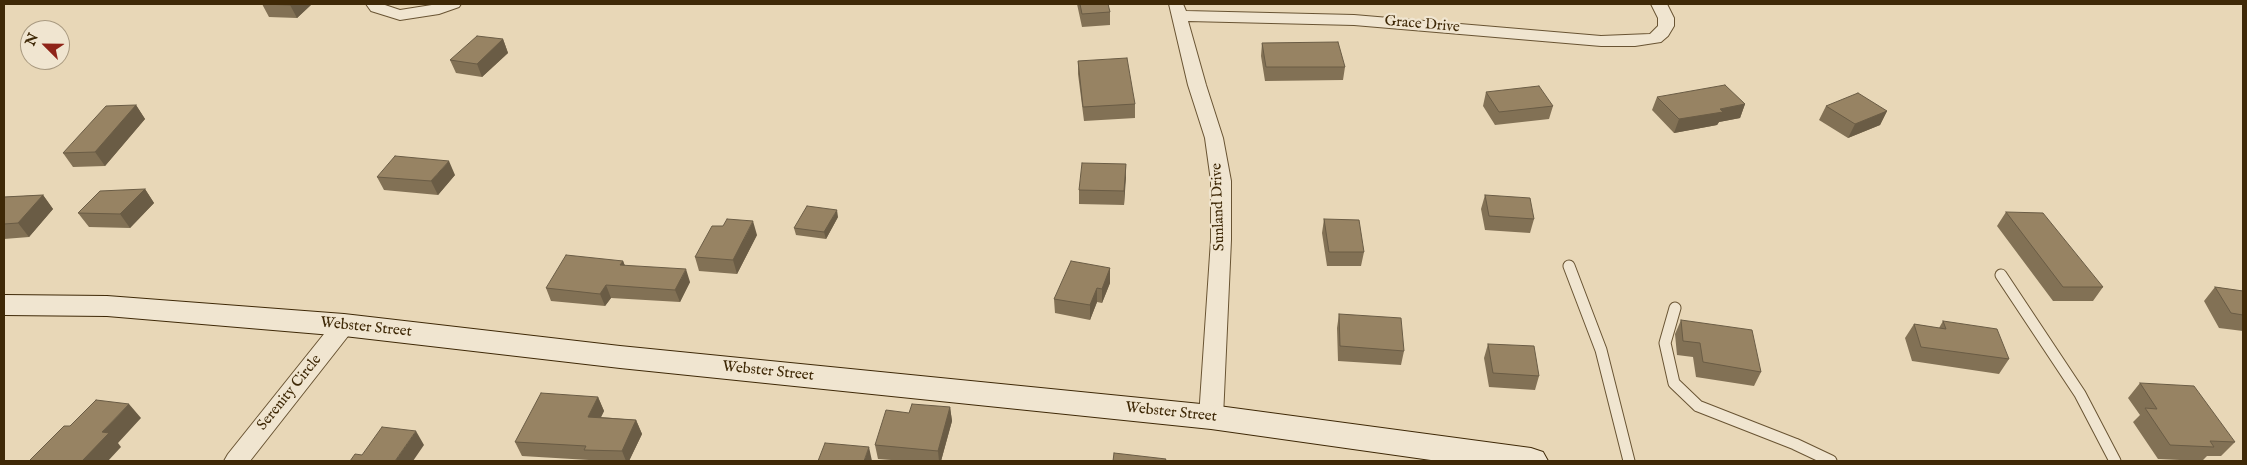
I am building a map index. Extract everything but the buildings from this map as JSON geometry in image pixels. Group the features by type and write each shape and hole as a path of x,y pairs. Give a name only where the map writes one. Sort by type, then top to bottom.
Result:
{"main road":[{"name":"Webster Street","path":"4,305 106,306 344,325 620,357 1211,417 1531,461"}],"street":[{"path":"374,4 377,8 386,12 400,15 433,11 454,4"},
{"name":"Grace Drive","path":"1177,10 1400,22 1618,41 1647,39 1662,33 1666,26 1666,18 1659,4"},
{"name":"Sunland Drive","path":"1177,10 1197,85 1214,138 1221,181 1221,240 1211,417"},
{"name":"Serenity Circle","path":"236,461 344,325"}],"lane":[{"path":"1569,266 1601,350 1629,461"},
{"path":"2001,275 2080,394 2115,461"},
{"path":"1675,308 1665,343 1674,383 1698,406 1795,444 1831,461"}]}
